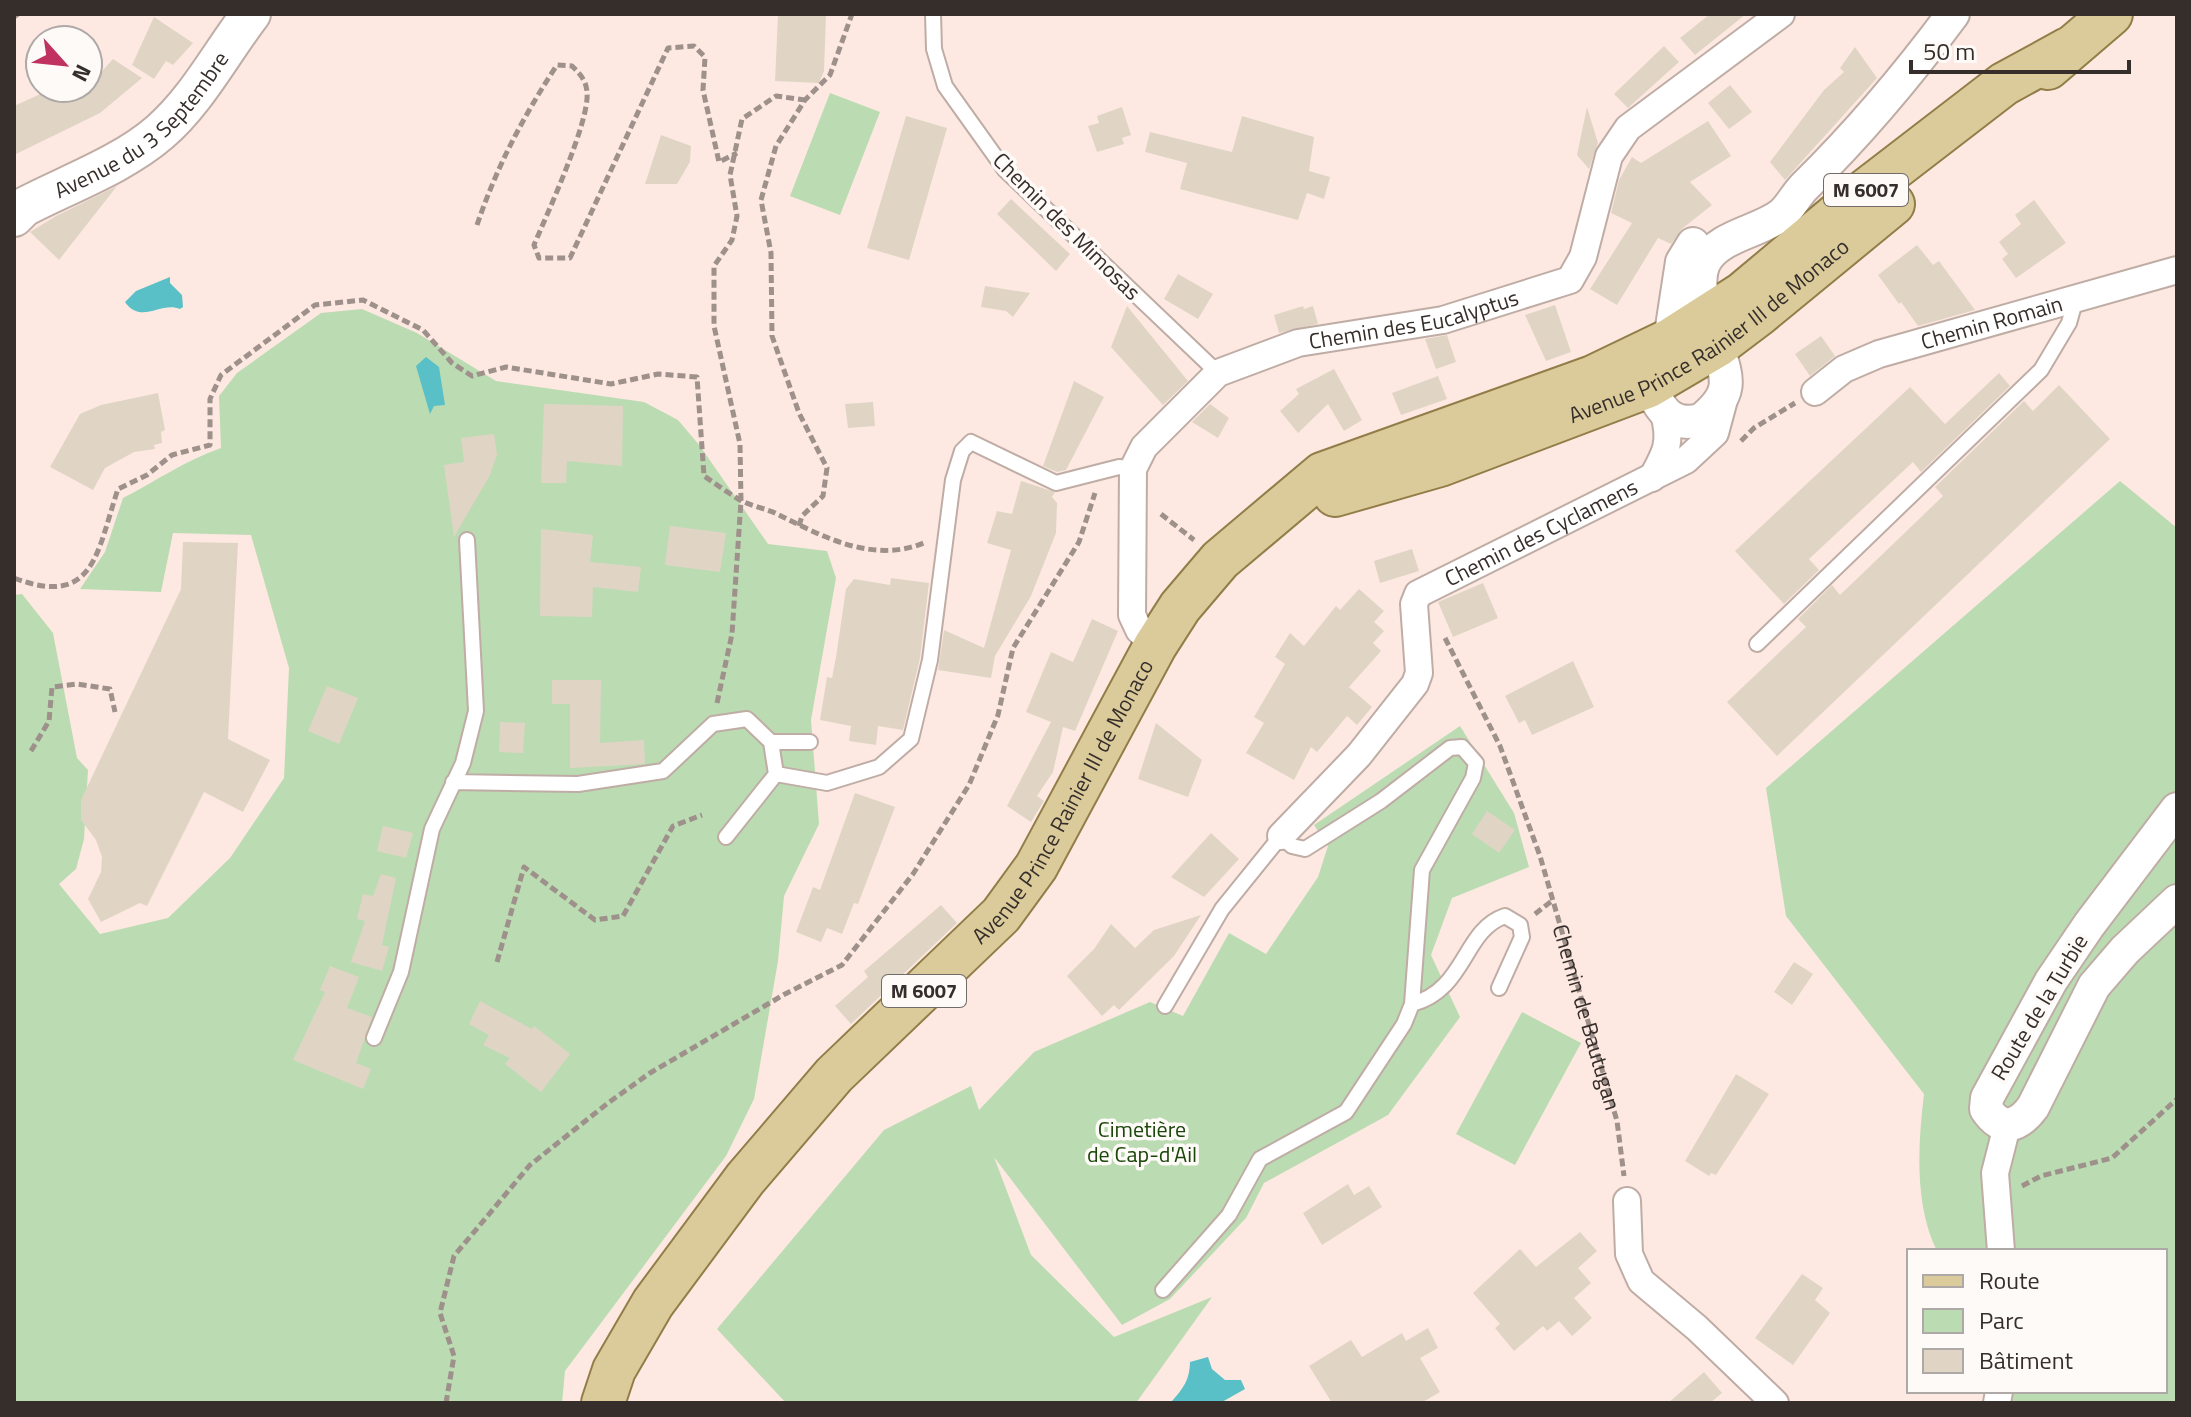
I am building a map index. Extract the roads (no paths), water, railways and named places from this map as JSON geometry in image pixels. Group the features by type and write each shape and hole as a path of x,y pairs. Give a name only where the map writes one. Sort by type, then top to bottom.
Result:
{"main road":[{"name":"Avenue du 3 Septembre","path":"14,217 24,207 131,152 160,133 187,103 251,14"},
{"name":"Avenue Prince Rainier III de Monaco","path":"1290,504 1344,493 1656,400 1712,331 1838,251 2111,14"},
{"path":"1656,400 1670,340 1712,331"},
{"name":"Avenue Prince Rainier III de Monaco","path":"603,1403 614,1370 653,1303 775,1142 834,1075 966,952 1027,879 1066,815 1155,646 1180,607 1220,560 1322,474 1593,377 1670,340"}],"street":[{"name":"Chemin des Eucalyptus","path":"1134,482 1144,447 1218,373 1298,343 1443,320 1570,280 1583,257 1609,156 1628,128 1781,14"},
{"path":"1670,340 1675,295 1690,247 1702,235 1797,194 1863,127 1953,14"},
{"name":"Chemin des Cyclamens","path":"1281,836 1359,755 1415,684 1419,673 1422,595 1686,460 1705,445 1721,421 1728,378 1712,331 1700,279 1704,262 1725,244 1764,227 1785,213 1797,194"},
{"name":"Chemin Romain","path":"1815,392 1844,369 1879,354 2177,270"},
{"path":"1656,400 1689,423 1701,420 1726,392"},
{"name":"Chemin des Cyclamens","path":"1652,478 1669,447 1670,435 1656,400"},
{"path":"1134,482 1132,615 1139,630 1155,646"},
{"name":"Route de la Turbie","path":"2177,809 2081,936 1990,1088 1986,1109 1998,1123 2007,1126 2022,1122 2033,1107 2094,986 2125,950 2177,901"},
{"path":"2001,1249 1995,1173 2007,1126"},
{"path":"1627,1201 1629,1254 1641,1281 1697,1328 1775,1403"}],"lane":[{"name":"Chemin des Mimosas","path":"933,14 934,49 945,86 1005,170 1218,373"},
{"path":"1757,644 2041,370 2069,323 2076,298"},
{"path":"776,774 827,783 879,767 911,739 930,660 953,480 962,451 971,442 1056,483 1119,467 1134,482"},
{"path":"374,1038 401,972 432,829 463,763 476,711 467,540"},
{"path":"453,782 578,784 663,771 713,724 747,719 771,742 776,774 726,837"},
{"path":"771,742 810,742"},
{"path":"1163,1290 1229,1215 1260,1159 1346,1112 1404,1024 1412,1004 1422,870 1473,778 1476,763 1469,754 1462,747 1450,748 1381,801 1305,849 1292,846 1281,836 1222,909 1165,1006"},
{"path":"1412,1004 1434,998 1454,976 1490,921 1505,916 1520,925 1522,937 1499,988"}],"water":[{"path":"170,277 170,283 182,295 183,307 180,309 173,307 138,312 125,302 136,291"},
{"path":"426,357 439,367 445,405 434,406 430,414 416,366"},
{"path":"1208,1357 1212,1369 1225,1380 1241,1380 1245,1389 1222,1402 1172,1401 1185,1383 1190,1362"}],"park label":[{"name":"Cimetière de Cap-d'Ail","path":"1142,1142"}]}
